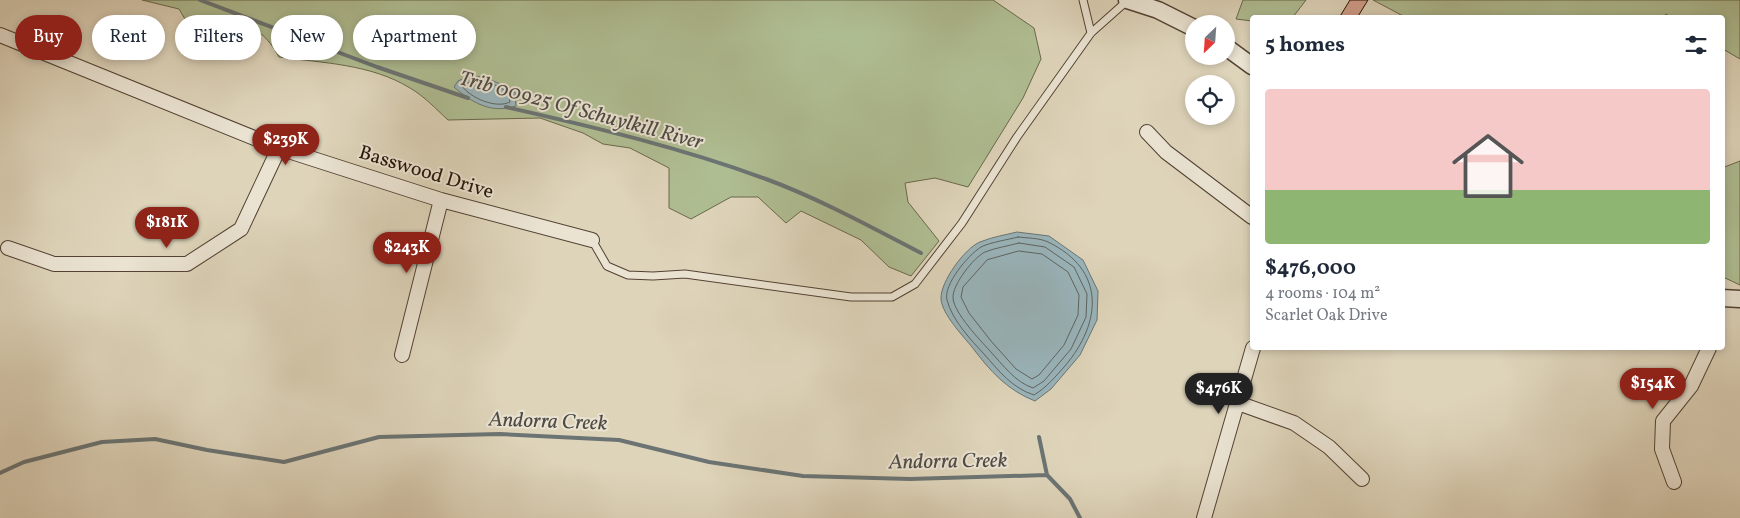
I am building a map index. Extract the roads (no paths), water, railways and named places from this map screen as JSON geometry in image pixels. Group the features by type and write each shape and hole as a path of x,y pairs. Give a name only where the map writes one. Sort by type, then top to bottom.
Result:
{"street":[{"path":"1127,0 1158,10 1185,24"},
{"name":"Basswood Drive","path":"0,35 279,148 441,200 592,240"},
{"path":"1235,54 1250,65"},
{"path":"1147,132 1166,152 1250,215"},
{"path":"8,248 54,264 187,264 242,229 279,148"},
{"path":"402,355 441,200"},
{"path":"1725,298 1740,299"},
{"path":"1204,518 1252,350"},
{"path":"1674,482 1662,448 1663,421 1691,386 1708,350"},
{"path":"1238,403 1294,423 1329,447 1362,479"}],"lane":[{"path":"1083,0 1091,33"},
{"path":"592,240 607,266 628,275 685,274 851,297 892,297 915,284 962,223 1017,137 1091,33 1127,0"}],"water":[{"path":"469,76 484,77 512,89 515,92 516,106 499,109 491,108 468,98 454,87 458,81"},
{"path":"1017,232 1049,236 1083,260 1098,291 1097,320 1080,355 1051,389 1035,401 1016,391 992,372 954,324 945,311 941,299 949,275 967,251 980,242"}],"waterway":[{"name":"Trib 00925 Of Schuylkill River","path":"200,0 377,67 468,98"},
{"name":"Trib 00925 Of Schuylkill River","path":"506,107 638,139 702,157 766,179 806,195 921,253"},
{"name":"Andorra Creek","path":"0,473 24,462 102,442 155,439 207,450 284,462 379,437 500,434 619,440 709,462 803,476 910,479 1047,475 1070,499 1080,518"},
{"name":"Trib 00925 Of Schuylkill River","path":"1039,437 1047,475"}]}
